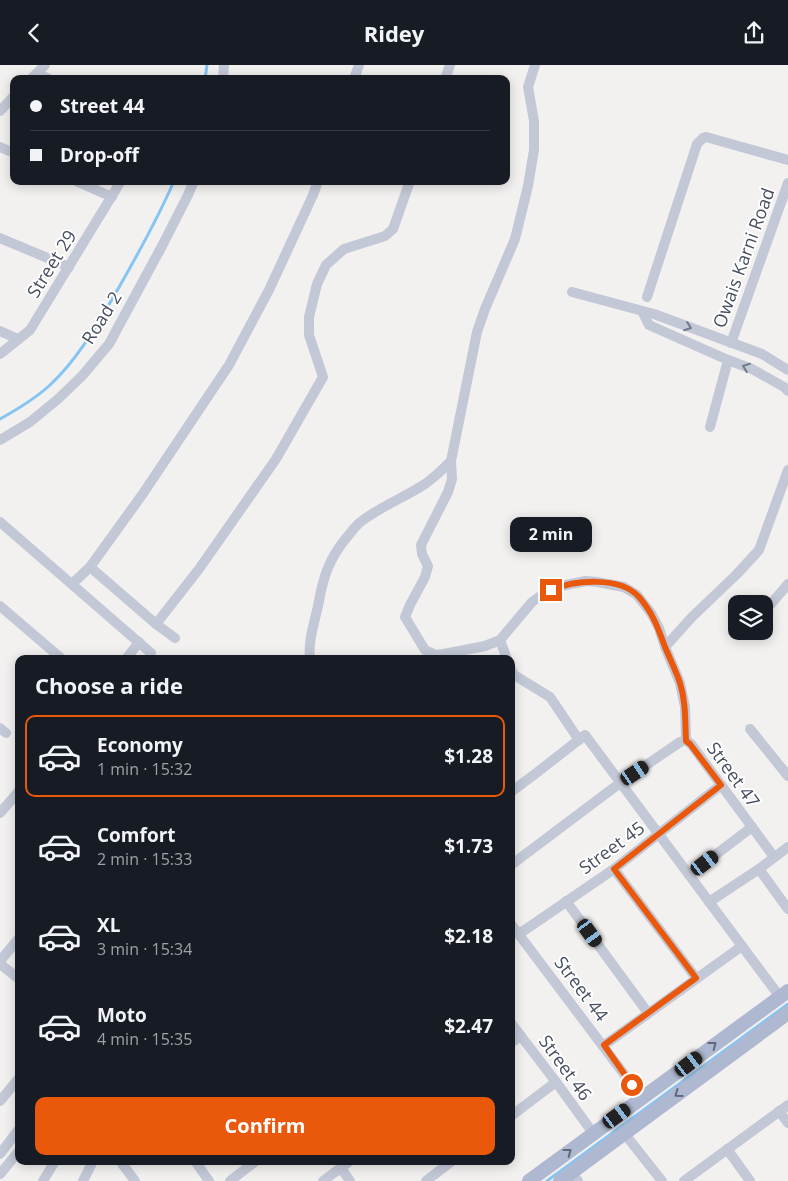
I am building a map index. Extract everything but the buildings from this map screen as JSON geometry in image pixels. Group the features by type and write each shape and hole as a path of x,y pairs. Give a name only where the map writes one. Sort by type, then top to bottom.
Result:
{"main road":[{"path":"529,1181 784,994"},
{"path":"560,1181 575,1177 624,1133 788,1013"}],"street":[{"path":"35,75 45,65"},
{"path":"534,65 528,87 534,121 534,150 528,186 515,239 477,332 451,461 452,479 448,492 421,545 422,554 428,566 425,577 405,617 425,650 436,655 485,646 500,640 527,607 539,597 561,586 586,581 624,587 638,595 656,620 680,683 685,707 686,741"},
{"path":"0,111 10,99"},
{"path":"647,297 697,144 703,138 706,137 788,160"},
{"name":"Owais Karni Road","path":"731,343 788,183"},
{"path":"85,185 112,197"},
{"name":"Street 29","path":"0,354 30,330 119,185"},
{"name":"Road 2","path":"0,440 30,422 58,399 82,376 109,344 192,185"},
{"path":"72,584 90,567 142,495 229,365 268,290 317,185"},
{"path":"156,624 199,569 276,459 323,377 309,335 316,284 326,265 344,249 385,236 393,229 409,185"},
{"path":"0,238 69,267"},
{"path":"572,292 654,314 762,354 788,370"},
{"path":"642,311 649,325 752,369 788,391"},
{"path":"0,331 18,339"},
{"path":"710,427 728,360"},
{"path":"310,655 309,647 324,576 339,546 363,520 436,476 451,461"},
{"path":"665,647 759,550 788,470"},
{"path":"0,522 151,653"},
{"path":"90,567 175,638"},
{"path":"773,602 788,584"},
{"path":"0,605 57,655"},
{"path":"500,640 506,655"},
{"path":"129,655 138,642"},
{"path":"515,676 550,697 620,783 742,946 784,994"},
{"path":"750,729 788,776"},
{"path":"515,789 582,737"},
{"name":"Street 47","path":"515,862 620,783 680,742 686,741 774,857"},
{"name":"Street 45","path":"519,933 614,869 721,785"},
{"path":"0,813 15,796"},
{"path":"689,875 752,827"},
{"path":"709,902 788,847"},
{"path":"614,869 696,978"},
{"path":"759,869 788,909"},
{"path":"566,901 648,1013"},
{"name":"Street 44","path":"515,928 642,1098"},
{"path":"15,943 0,962 15,975"},
{"path":"604,1045 742,946"},
{"name":"Street 46","path":"515,1028 593,1133"},
{"path":"515,1040 521,1036"},
{"path":"515,1114 556,1082"},
{"path":"0,1101 15,1083"},
{"path":"684,1181 788,1105"},
{"path":"779,1111 788,1123"},
{"path":"624,1133 662,1181"},
{"path":"0,1154 15,1134"},
{"path":"727,1149 750,1181"},
{"path":"0,1174 15,1156"},
{"path":"43,1181 53,1165"},
{"path":"83,1181 91,1165"},
{"path":"123,1165 135,1181"},
{"path":"198,1165 209,1181"},
{"path":"230,1181 251,1165"},
{"path":"323,1181 345,1165"},
{"path":"426,1181 447,1165"},
{"path":"341,1168 350,1181"}],"waterway":[{"path":"206,75 207,65"},
{"path":"0,419 44,390 60,375 79,352 133,263 172,185"},
{"path":"547,1181 788,1004"}],"route":[{"path":"551,590 586,581 614,584 638,595 656,620 680,683 685,707 686,741 721,785 614,869 696,978 604,1045 632,1085"}]}
